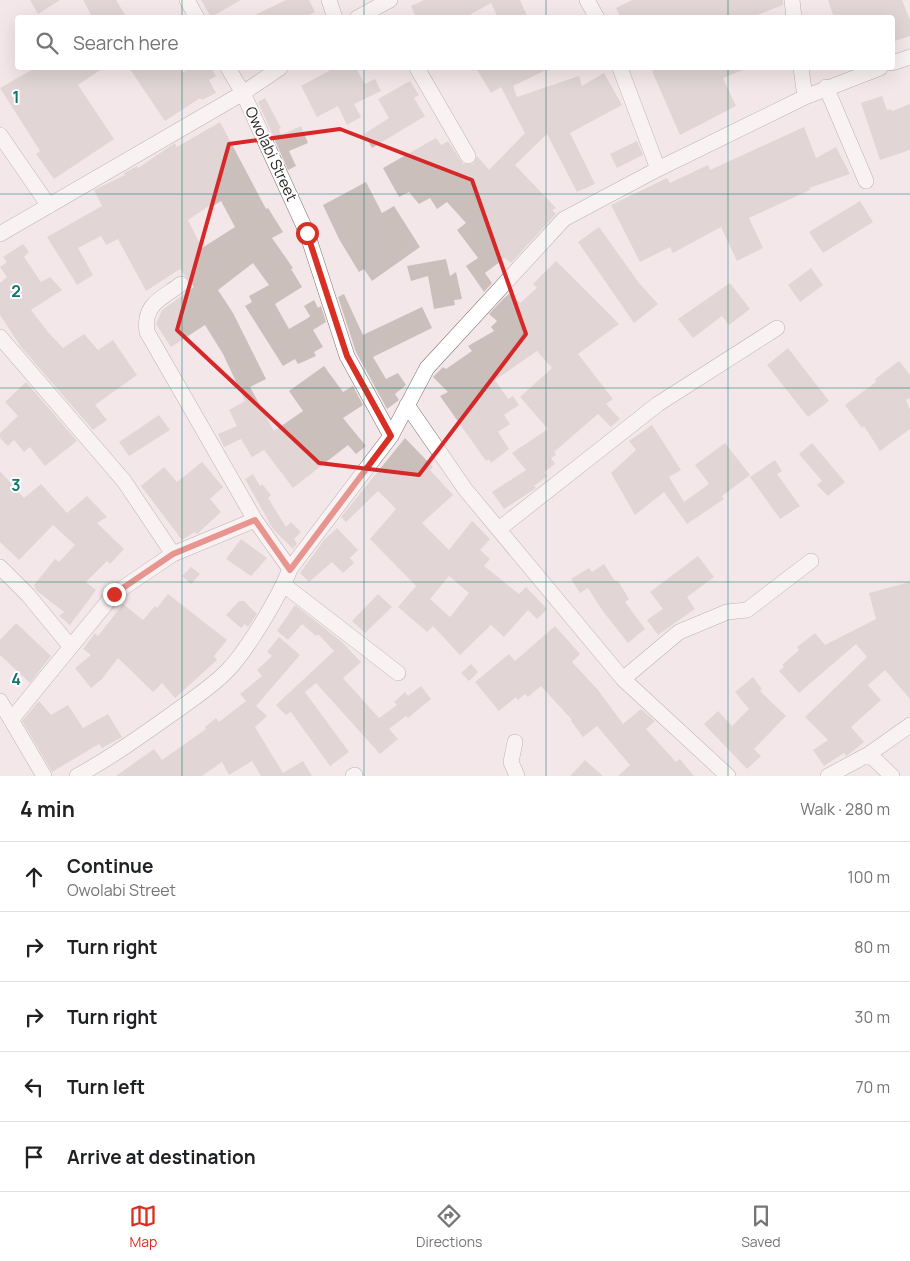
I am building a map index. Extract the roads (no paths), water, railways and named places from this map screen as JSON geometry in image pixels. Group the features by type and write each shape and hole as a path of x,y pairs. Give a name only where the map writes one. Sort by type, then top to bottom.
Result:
{"street":[{"path":"187,0 195,15"},
{"path":"329,0 334,15"},
{"path":"587,0 595,15"},
{"path":"792,0 794,15"},
{"path":"366,15 386,8"},
{"path":"895,62 910,57"},
{"name":"Owolabi Street","path":"229,70 243,93 307,233 347,356 391,436"},
{"path":"0,234 243,93 277,70"},
{"path":"417,70 468,156"},
{"path":"621,70 658,169"},
{"path":"801,70 804,97"},
{"path":"77,776 111,758 226,672 241,653 284,586 290,570 391,436 427,368 564,219 658,169 804,97 874,70"},
{"path":"826,87 866,181"},
{"path":"0,135 49,206"},
{"path":"181,284 150,307 145,318 147,332 255,520 290,570"},
{"path":"498,529 658,404 777,328"},
{"path":"0,337 124,481 173,554"},
{"path":"407,405 465,489 623,679 728,776"},
{"path":"11,720 114,594 173,554 255,520"},
{"path":"623,679 679,632 727,612 747,610 811,561"},
{"path":"0,567 28,595 70,646"},
{"path":"284,586 398,673"},
{"path":"0,701 44,776"},
{"path":"828,776 869,754 910,726"},
{"path":"516,742 511,762 516,776"},
{"path":"869,754 892,776"}]}
